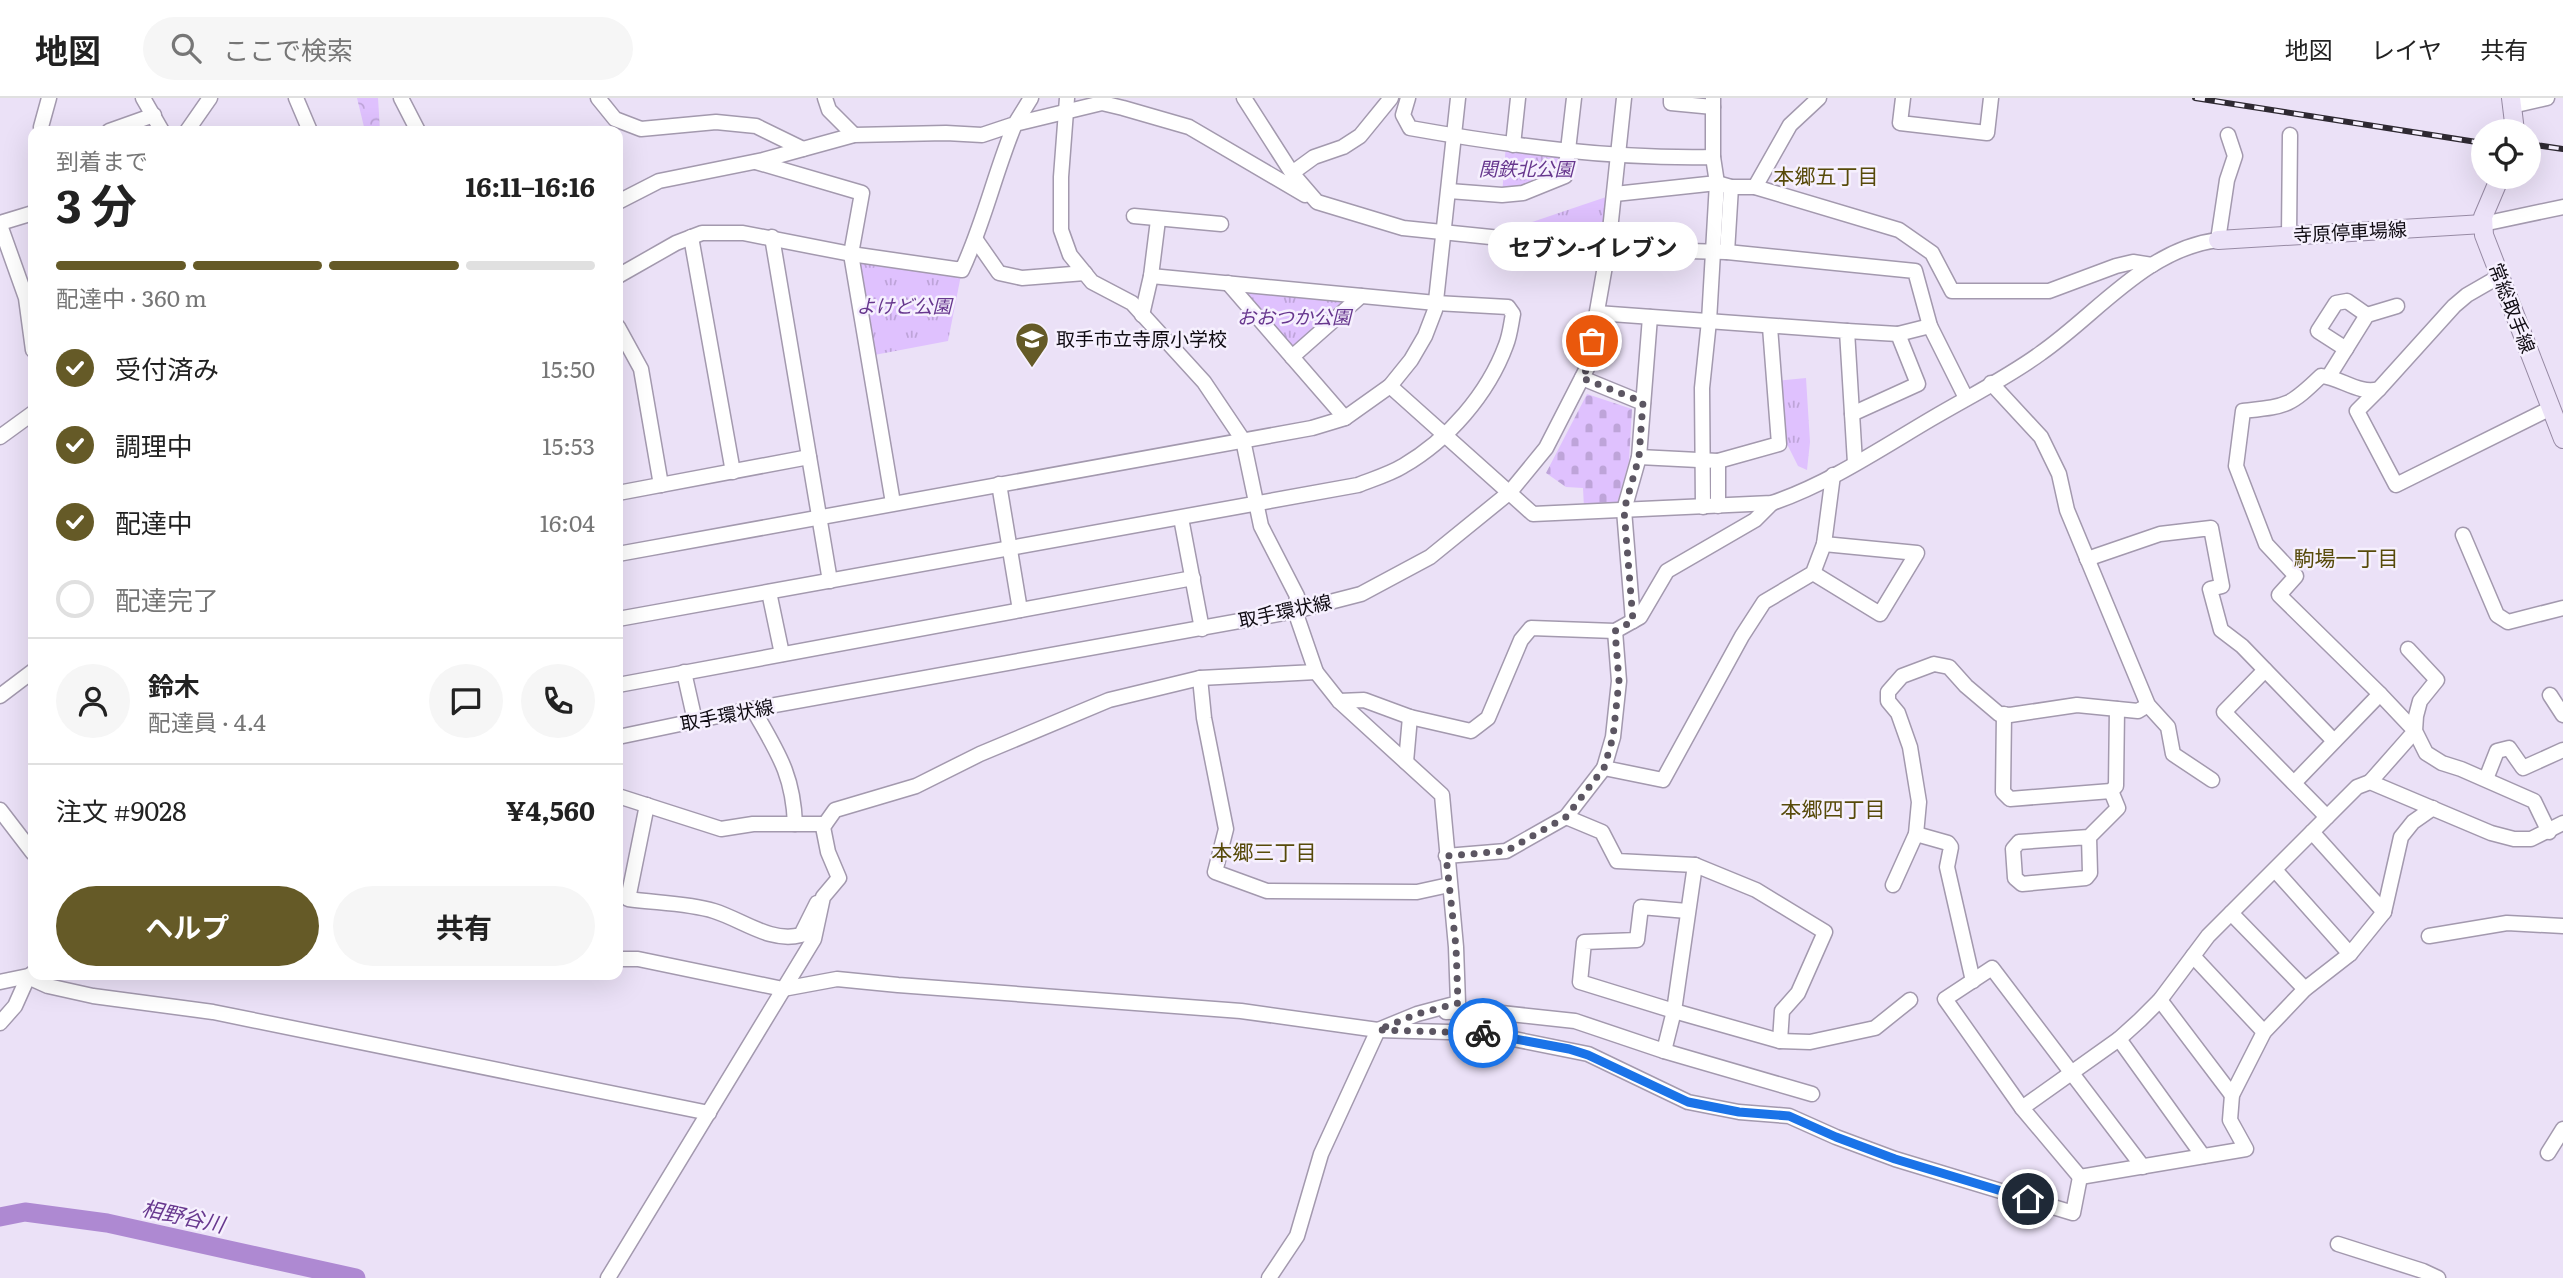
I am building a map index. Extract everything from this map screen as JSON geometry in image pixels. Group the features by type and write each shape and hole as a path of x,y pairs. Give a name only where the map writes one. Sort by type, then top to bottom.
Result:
{"main road":[{"path":"2483,224 2486,208 2495,189"},
{"name":"寺原停車場線","path":"2218,240 2483,224"},
{"name":"常総取手線","path":"2483,224 2484,235 2563,439"}],"street":[{"path":"41,126 48,98"},
{"path":"143,98 160,126"},
{"path":"190,126 210,98"},
{"path":"296,98 308,126"},
{"path":"401,98 415,126"},
{"path":"598,98 614,119 641,128 716,122 756,126 803,149"},
{"path":"825,98 829,110 854,135"},
{"path":"623,273 676,243 702,233 743,233 772,237 851,254 962,270 976,240 998,166 1015,124 1031,98"},
{"path":"1244,98 1292,173 1317,202"},
{"path":"1292,173 1314,157 1343,147 1360,136 1391,98"},
{"path":"1408,98 1404,115 1410,128 1513,145 1617,157 1713,158"},
{"path":"623,553 1312,428 1345,418 1390,386 1418,348 1435,310 1458,98"},
{"path":"1513,145 1518,98"},
{"path":"1449,191 1502,195 1523,193 1565,176 1574,98"},
{"name":"取手環状線","path":"623,736 753,709 1295,611 1361,594 1430,557 1510,492 1546,448 1587,368 1608,248 1624,98"},
{"path":"1671,98 1671,103 1713,103 1713,158 1724,185 1720,252 1702,388 1718,506"},
{"path":"1755,187 1790,125 1819,98"},
{"path":"1903,98 1900,122 1987,133 1991,98"},
{"path":"2512,102 2547,98"},
{"path":"623,199 659,181 754,161 854,135 982,135 1067,104 1102,103 1189,127 1317,202 1403,228 1608,248 1720,252 1915,271 1930,326 1966,398"},
{"path":"1067,104 1060,230 1070,255 1092,282 1132,303 1204,382 1242,440 1261,526 1297,596 1295,611 1316,672 1339,701 1441,795 1456,947 1458,1003 1417,1014 1378,1030 1321,1154 1297,1236 1269,1278"},
{"path":"123,126 154,115"},
{"path":"1390,386 1532,514 1772,503 1799,494 2038,356 2151,265 2180,249 2218,240 2227,180 2235,156 2228,135"},
{"path":"2290,135 2290,236"},
{"path":"754,161 862,193 851,254 894,503"},
{"path":"1615,194 1724,185 1755,187 1899,230 1932,253 1952,291 2049,291 2116,266 2133,262 2151,265"},
{"path":"2483,224 2563,207"},
{"path":"28,215 0,224 26,298 28,313"},
{"path":"1135,216 1221,225"},
{"path":"1142,315 1151,276 1158,220"},
{"path":"691,237 733,472"},
{"path":"772,237 830,581"},
{"path":"976,240 999,273 1022,278 1085,273"},
{"path":"623,618 1359,485 1401,468 1426,451 1465,414 1493,376 1507,344 1513,314 1508,307 1436,303 1151,276"},
{"path":"2500,276 2460,300 2357,411 2396,485 2551,408"},
{"path":"1228,283 1345,418"},
{"path":"1292,357 1361,296"},
{"path":"2346,349 2318,331 2336,303 2347,301 2367,314"},
{"path":"2329,376 2367,314 2397,306"},
{"path":"1597,313 1898,334 1930,326"},
{"path":"1633,621 1624,510 1639,457 1650,317"},
{"path":"1639,457 1711,461 1779,444 1770,327"},
{"path":"1847,331 1855,463"},
{"path":"1852,414 1918,384 1898,334"},
{"path":"623,336 641,369 660,485"},
{"path":"2379,389 2366,390 2329,376 2321,376 2287,405 2243,411 2236,466 2266,544 2297,576 2279,595 2415,731 2426,753 2442,763 2534,801 2549,832"},
{"path":"1582,378 1643,402"},
{"path":"1991,383 2041,437 2059,474 2067,510 2148,705 2168,727 2173,754 2212,780"},
{"path":"0,437 28,417"},
{"path":"623,492 809,457"},
{"path":"1703,507 1711,461"},
{"path":"1604,768 1663,780 1742,636 1764,603 1814,573 1824,544 1833,475"},
{"path":"999,484 1020,610"},
{"path":"1339,701 1364,700 1410,717 1471,732 1488,718 1521,640 1531,628 1615,631 1640,617 1667,571 1755,520 1772,503"},
{"path":"1181,518 1202,629"},
{"path":"2087,559 2160,534 2211,528 2222,586 2210,589 2221,630 2242,646 2334,741"},
{"path":"2463,535 2497,615 2508,622 2563,608"},
{"path":"1814,573 1880,614 1917,553 1824,544"},
{"path":"623,684 1193,579"},
{"path":"769,592 782,654"},
{"path":"1446,856 1506,851 1566,817 1604,768 1613,737 1619,681 1615,631"},
{"path":"2022,1108 2119,1039 2160,1000 2208,936 2357,788 2370,782 2415,731 2420,701 2437,680 2408,649"},
{"path":"1894,885 1916,834 1919,802 1910,747 1898,713 1888,701 1888,692 1902,676 1934,664 1949,667 1966,686 2000,714 2077,705 2138,711 2148,705"},
{"path":"2265,670 2224,712 2327,817"},
{"path":"684,672 695,721"},
{"path":"647,805 628,899 714,911 763,932 793,937 801,935 814,905 839,878 828,852 823,827 835,810 916,786 980,754 1109,699 1200,678 1316,672"},
{"path":"0,696 28,675"},
{"path":"1200,678 1203,718 1226,830 1216,873 1267,891 1417,892 1449,885"},
{"path":"2294,783 2380,694"},
{"path":"2550,695 2563,715"},
{"path":"753,709 786,767 794,799 794,824"},
{"path":"2004,714 2003,792 2010,799 2111,791 2116,786 2117,709"},
{"path":"1406,762 1410,717"},
{"path":"2486,779 2497,751 2509,748 2523,768 2563,750"},
{"path":"2370,782 2491,834 2514,839 2531,839 2563,823"},
{"path":"2089,837 2090,873 2086,878 2022,884 2015,878 2013,849 2019,842 2089,837 2118,808 2111,791"},
{"path":"623,798 721,829 753,824 825,824"},
{"path":"2080,1177 2246,1149 2230,1120 2232,1095 2264,1032 2305,989 2350,954 2384,912 2401,837 2413,822 2433,808"},
{"path":"0,810 28,846"},
{"path":"1566,817 1602,832 1617,861 1695,865 1756,890 1825,932 1798,993 1782,1011 1780,1041"},
{"path":"2312,832 2384,912"},
{"path":"1916,834 1948,843 1951,847 1947,867 1973,981"},
{"path":"1664,1051 1674,1011 1695,865"},
{"path":"2275,870 2350,954"},
{"path":"608,1278 814,939 823,897"},
{"path":"1687,911 1641,907 1637,940 1584,942 1580,982 1780,1041 1810,1042 1875,1028 1910,1000"},
{"path":"2231,913 2305,989"},
{"path":"2429,936 2507,923 2563,926"},
{"path":"2193,956 2264,1032"},
{"path":"623,958 783,989 837,979 1241,1011 1378,1030 1484,1033 1588,1055 1688,1102 1739,1112 1789,1116 1895,1159 2073,1213 2080,1177"},
{"path":"2080,1177 2022,1108 1945,999 1992,968 2143,1167"},
{"path":"0,982 28,976"},
{"path":"0,1023 15,1006 29,980"},
{"path":"39,980 48,986 93,996 213,1012 709,1113"},
{"path":"2160,1000 2232,1095"},
{"path":"1417,1014 1483,1010 1575,1021 1664,1051 1812,1094"},
{"path":"2119,1039 2203,1156"},
{"path":"2548,1153 2563,1129"},
{"path":"2338,1244 2438,1278"}],"green space":[{"path":"357,98 378,98 380,126 364,126"},
{"name":"関鉄北公園","path":"1506,144 1568,152 1565,176 1502,195"},
{"path":"1615,194 1608,249 1488,237"},
{"name":"よけど公園","path":"851,254 962,270 948,341 869,356"},
{"name":"おおつか公園","path":"1228,283 1361,296 1292,357"},
{"path":"1806,378 1810,442 1807,470 1798,466 1788,446 1778,439 1774,381"},
{"path":"1587,394 1632,409 1629,461 1617,504 1584,508 1583,488 1566,487 1546,473"}],"waterway":[{"name":"相野谷川","path":"0,1217 25,1212 107,1223 356,1278"}],"railway":[{"path":"2195,98 2471,141"},
{"path":"2541,146 2563,149"}],"way so far":[{"path":"1483,1033 1378,1030 1417,1014 1458,1003 1456,947 1446,856 1506,851 1566,817 1604,768 1613,737 1619,681 1615,631 1633,621 1624,510 1639,457 1643,402 1582,378 1587,368 1592,341"}],"place":[{"name":"セブン-イレブン","path":"1592,341"},
{"name":"取手市立寺原小学校","path":"1032,369"}],"district":[{"name":"本郷五丁目","path":"1826,177"},
{"name":"駒場一丁目","path":"2346,559"},
{"name":"本郷四丁目","path":"1833,810"},
{"name":"本郷三丁目","path":"1264,853"}],"route":[{"path":"1483,1033 1588,1055 1688,1102 1739,1112 1789,1116 1895,1159 2028,1199"}]}
